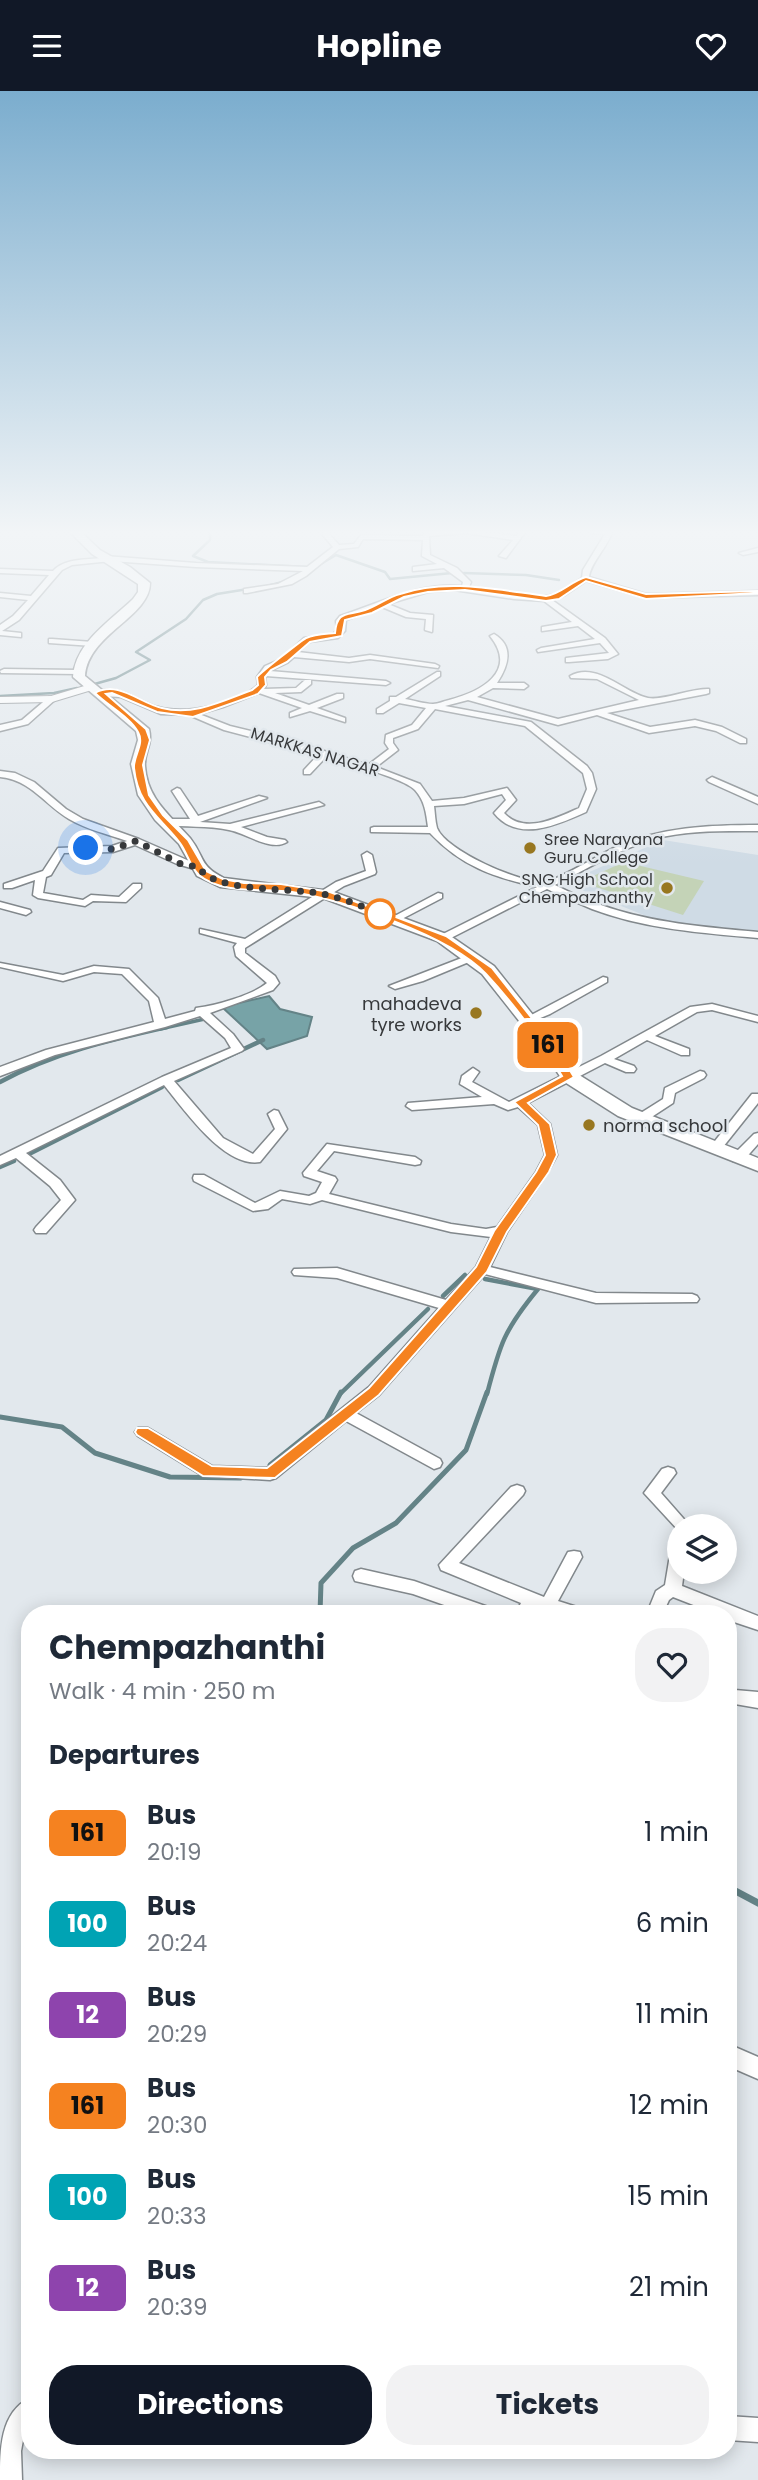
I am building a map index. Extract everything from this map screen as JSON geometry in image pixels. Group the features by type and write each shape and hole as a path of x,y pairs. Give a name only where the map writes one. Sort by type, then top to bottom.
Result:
{"main road":[{"path":"93,644 78,671 79,677 142,729 145,740 138,765 145,795 184,842 202,873 220,881 326,894 443,938 488,970 554,1053 569,1077 591,1093 640,1119 758,1165"}],"street":[{"path":"72,642 93,644"},
{"path":"260,691 261,677 304,642"},
{"path":"492,685 505,655 500,642"},
{"path":"541,650 592,642"},
{"path":"569,660 608,657 614,654 603,642"},
{"path":"292,654 349,660 370,657 436,670 380,711"},
{"path":"4,671 78,671"},
{"path":"265,673 386,683"},
{"path":"574,676 599,677 648,701"},
{"path":"0,700 52,699 95,690 113,691 160,711 193,714 260,691 298,689 308,682"},
{"path":"368,769 394,750 389,743 390,737 413,728 432,707 469,698 492,685 524,686"},
{"path":"260,691 342,720"},
{"path":"469,698 558,722 595,711 706,691"},
{"path":"293,715 340,696"},
{"path":"0,728 25,722 52,699"},
{"path":"396,699 528,724 589,774 592,789 583,810 533,827 518,827 503,821 499,813 511,800 504,790 464,800 429,804 433,831 459,855 502,876 548,886 596,907 634,918 694,929 758,935"},
{"path":"595,711 649,730 688,722 704,724 743,741"},
{"name":"MARKKAS NAGAR","path":"193,714 227,728 389,774 417,786 429,804"},
{"path":"311,750 327,743"},
{"path":"307,772 324,754"},
{"path":"0,774 20,776 74,818 136,841 181,864 198,867"},
{"path":"712,780 758,801"},
{"path":"177,791 190,821"},
{"path":"190,821 262,798"},
{"path":"230,827 319,806"},
{"path":"166,822 190,821 230,827 265,840 282,842"},
{"path":"443,938 621,848 655,836 719,828 757,827"},
{"path":"374,830 433,831"},
{"path":"8,886 41,876 52,869 61,850 113,849 136,841"},
{"path":"0,1072 72,1048 161,1025 261,991 273,983 271,978 240,954 239,947 355,877 371,872 367,855"},
{"path":"41,876 38,895 85,903 91,898 122,900 137,886"},
{"path":"394,919 438,896"},
{"path":"0,905 26,912"},
{"path":"204,932 244,942"},
{"path":"394,986 419,979 472,957"},
{"path":"5,965 63,978 94,969 125,971 154,1000 161,1025"},
{"path":"526,1021 544,1014 572,995 603,980"},
{"path":"473,1072 466,1079 467,1084 508,1106 606,1059 694,1009 712,1007 758,1019"},
{"path":"0,1161 166,1080 237,1049 229,1036 200,1010"},
{"path":"646,1036 685,1052"},
{"path":"606,1059 630,1069"},
{"path":"640,1119 668,1100 669,1091 700,1075"},
{"path":"166,1080 219,1141 255,1159 281,1129 274,1114"},
{"path":"715,1149 756,1097"},
{"path":"412,1106 496,1100"},
{"path":"143,1432 209,1472 270,1474 374,1391 482,1269 501,1231 551,1155 544,1124 520,1102"},
{"path":"738,1158 758,1137"},
{"path":"321,1196 330,1180 309,1173 331,1147 415,1161"},
{"path":"17,1152 55,1183 68,1200 41,1230"},
{"path":"198,1178 253,1207 262,1206 281,1195 310,1200 321,1196 451,1228 486,1233 501,1231"},
{"path":"482,1269 596,1299 692,1299"},
{"path":"299,1272 337,1273 449,1306"},
{"path":"345,1414 434,1463"},
{"path":"668,1473 652,1493 671,1514"},
{"path":"517,1491 447,1565 532,1605"},
{"path":"535,1605 575,1557"},
{"path":"361,1576 414,1588 462,1605"},
{"path":"673,1590 674,1584"},
{"path":"658,1605 662,1596 673,1590 710,1605"},
{"path":"737,1618 758,1623"},
{"path":"737,1698 758,1700"},
{"path":"737,2059 758,2067"},
{"path":"9,2480 5,2459 10,2439 21,2423"},
{"path":"737,2429 758,2430"}],"shaded area":[{"name":"SNG High School Chempazhanthy","path":"663,840 758,855 758,931 706,929 661,922 564,883"}],"green space":[{"path":"624,862 704,881 683,915 580,882"}],"water":[{"path":"269,996 280,1009 312,1017 307,1036 267,1049 222,1007"}],"waterway":[{"path":"91,685 116,678 150,660 136,652 150,642"},
{"path":"0,696 54,693 77,688"},
{"path":"160,1029 209,1018"},
{"path":"0,1082 61,1055 167,1027"},
{"path":"178,1080 263,1040"},
{"path":"31,1153 162,1087"},
{"path":"0,1167 14,1161"},
{"path":"443,1296 465,1275"},
{"path":"485,1279 538,1289 510,1327 487,1394"},
{"path":"340,1394 428,1309"},
{"path":"270,1465 326,1420 341,1392"},
{"path":"320,1605 321,1583 353,1548 396,1523 466,1450 487,1392"},
{"path":"0,1417 62,1427 95,1453 170,1477 241,1478"},
{"path":"737,1892 758,1903"}],"bus line":[{"name":"161","path":"143,1432 209,1472 270,1474 374,1391 482,1269 501,1231 551,1155 550,1140 544,1124 520,1102 569,1077 554,1053 488,970 472,957 443,938 326,894 281,887 244,886 220,881 202,873 184,842 160,817 145,795 138,765 145,740 142,729 100,693 113,691 160,711 193,714 255,692 262,685 261,677 268,668 284,661 304,642"}],"place":[{"name":"Sree Narayana Guru College","path":"530,848"},
{"name":"SNG High School Chempazhanthy","path":"667,888"},
{"name":"mahadeva tyre works","path":"476,1013"},
{"name":"norma school","path":"589,1125"}],"route":[{"path":"86,848 113,849 136,841 181,864 198,867 202,873 220,881 326,894 380,914"}]}
